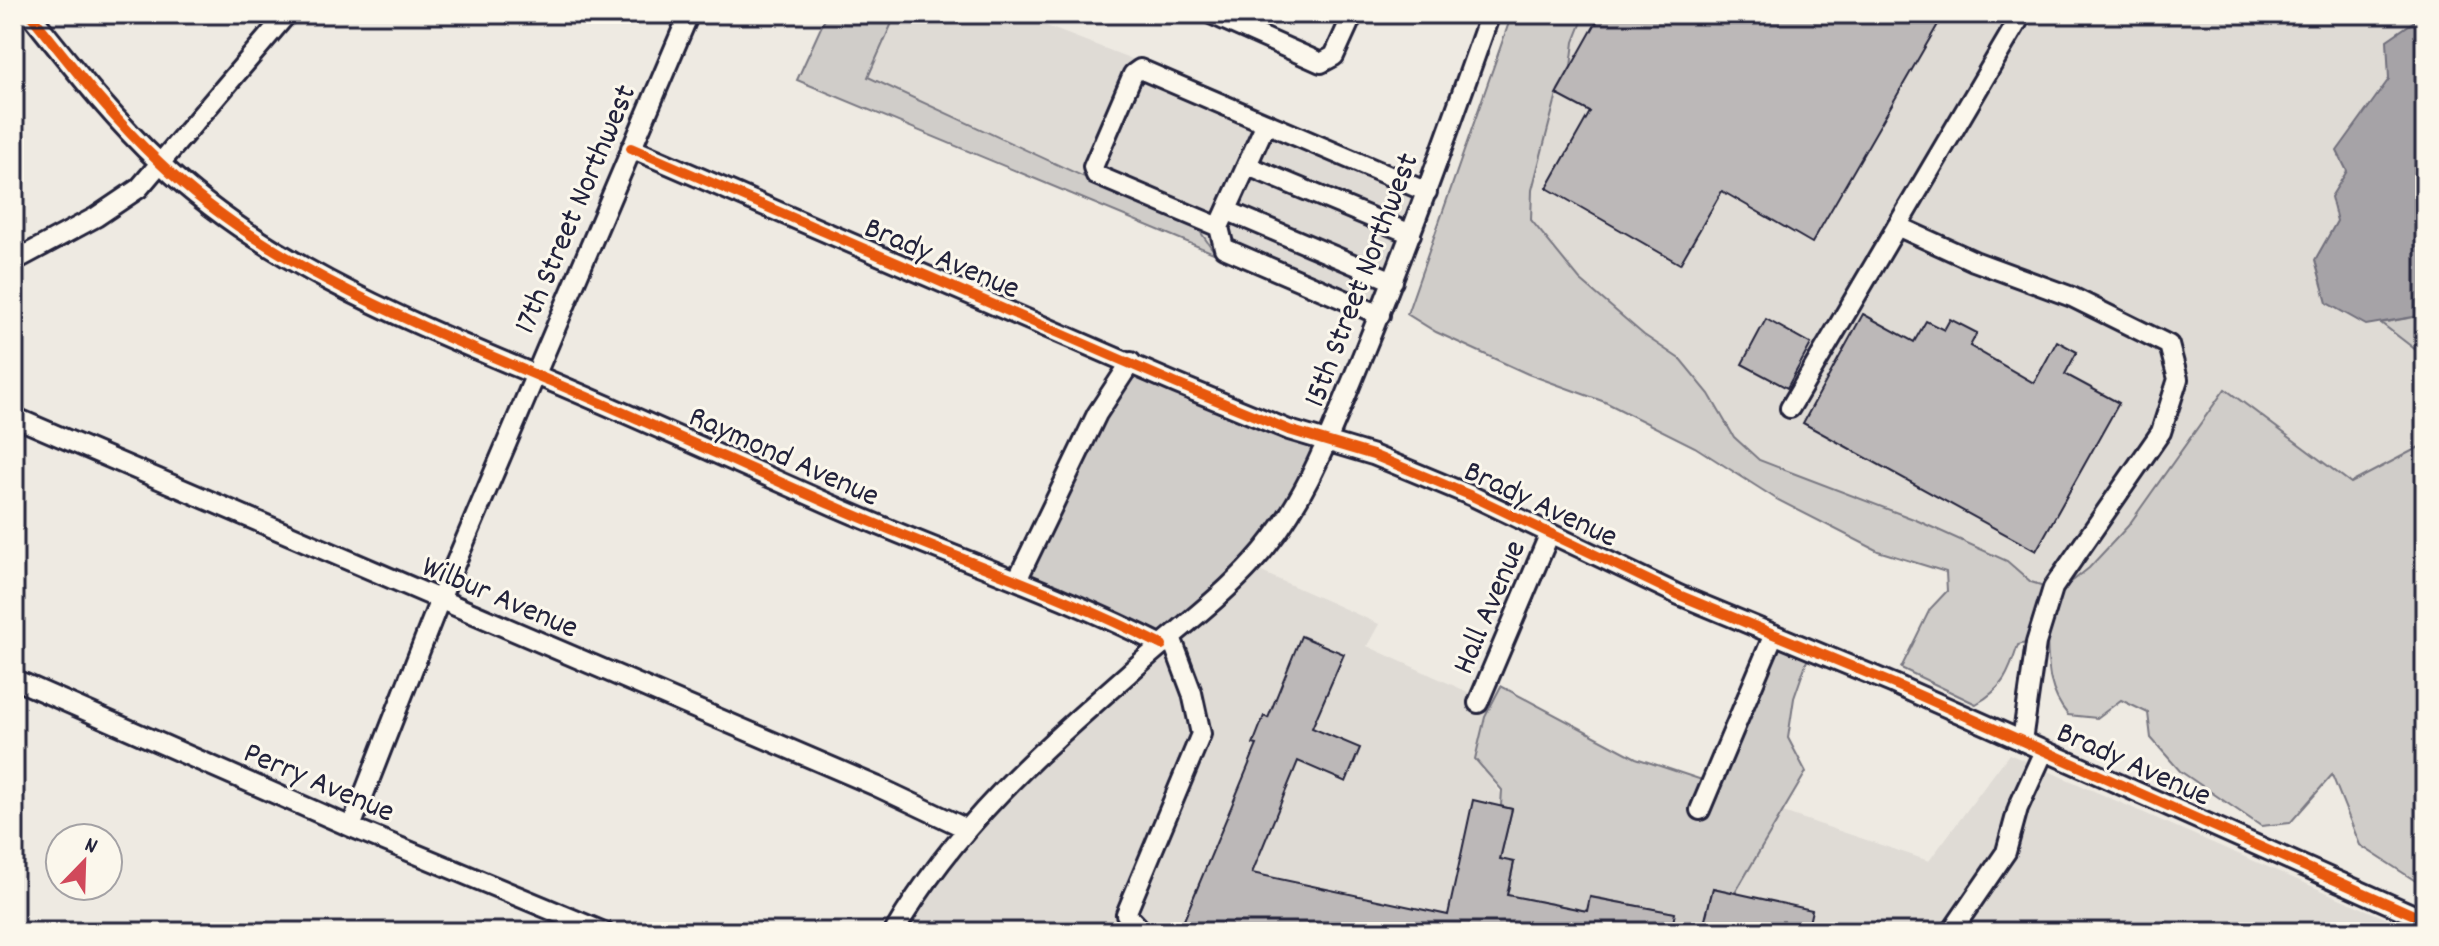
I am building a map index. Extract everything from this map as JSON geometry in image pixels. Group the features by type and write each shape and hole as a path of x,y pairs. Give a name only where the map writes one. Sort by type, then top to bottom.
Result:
{"street":[{"name":"Raymond Avenue","path":"30,14 86,83 161,164 264,242 387,310 754,468 834,506 1166,641"},
{"path":"14,261 96,217 139,188 287,14"},
{"name":"17th Street Northwest","path":"351,827 439,602 689,14"},
{"path":"1211,14 1321,63 1334,56 1353,14"},
{"name":"15th Street Northwest","path":"894,932 965,828 1023,767 1166,641 1262,551 1306,486 1380,315 1490,14"},
{"path":"1790,408 2022,14"},
{"path":"1393,281 1096,175 1093,167 1133,74 1140,69 1427,192"},
{"path":"1266,123 1224,219 1224,248 1380,315"},
{"name":"Brady Avenue","path":"631,148 1177,384 1327,442 1373,455 1550,533 1679,595 2022,741 2425,920"},
{"path":"1248,166 1411,234"},
{"path":"1897,226 1974,261 2072,297 2169,345 2178,379 2161,432 2053,588 2036,643 2022,741"},
{"path":"1017,580 1097,414 1131,362"},
{"name":"Wilbur Avenue","path":"14,417 439,602 876,786 965,828"},
{"name":"Hall Avenue","path":"1478,703 1550,533"},
{"path":"1700,810 1774,634"},
{"path":"1143,932 1126,914 1201,734 1192,693 1166,641"},
{"name":"Perry Avenue","path":"14,679 351,827 604,932"},
{"path":"1951,932 2006,852 2018,808 2044,751"}],"shaded area":[{"path":"827,14 896,14 868,77 1199,230 1216,254 797,80"},
{"path":"896,14 1015,14 1213,90 1423,178 1370,325 1216,254 1199,230 867,77"},
{"path":"1512,14 1585,14 1574,42 1571,67 1558,90 1532,190 1531,220 1580,280 1644,335 1681,360 1709,394 1734,437 1759,460 1916,520 2007,561 2031,582 2060,591 2089,568 2128,526 2225,389 2351,483 2425,444 2425,887 2360,845 2332,775 2290,823 2261,826 2180,771 2151,738 2148,713 2121,700 2097,718 2068,715 2053,688 2047,637 2018,645 2004,679 1976,704 1901,668 1930,609 1947,591 1946,572 1878,551 1778,500 1695,447 1605,402 1528,374 1436,332 1407,314"},
{"path":"1585,14 2424,14 2387,40 2389,79 2337,151 2347,171 2331,197 2337,221 2315,260 2366,325 2381,323 2425,357 2425,444 2351,483 2184,448 2128,526 2089,568 2060,591 2031,582 2007,561 1759,460 1734,437 1709,394 1681,360 1644,335 1580,280 1531,220 1532,190 1548,126 1558,90 1571,67 1574,42"},
{"path":"2425,14 2425,315 2366,325 2327,303 2315,260 2337,221 2331,197 2347,171 2337,151 2389,79 2387,40"},
{"path":"2425,315 2425,357 2381,323"},
{"path":"1133,366 1319,446 1274,527 1163,639 1025,576 1101,417"},
{"path":"1257,570 1379,624 1367,646 1492,703 1485,717 1487,774 1512,809 1500,859 1514,862 1587,911 1590,897 1675,913 1671,929 1684,932 902,932 942,873 1031,776"},
{"path":"1774,634 1811,649 1794,698 1788,738 1806,772 1735,893 1713,888 1703,931 1671,929 1674,913 1591,897 1587,911 1507,895 1514,863 1500,859 1512,809 1501,806 1502,790 1475,759 1485,717 1501,686 1636,758 1711,783"},
{"path":"2009,754 2417,932 1697,932 1703,930 1713,888 1735,892 1783,812 1929,861"}],"building":[{"path":"1601,14 1944,14 1812,243 1722,191 1680,264 1547,188 1590,112 1556,94"},
{"path":"1863,314 1914,342 1926,321 1944,330 1950,319 1977,333 1970,346 2034,383 2057,341 2077,352 2065,374 2119,403 2036,551 1803,423"},
{"path":"1766,319 1811,344 1787,388 1742,364"},
{"path":"1301,636 1344,654 1312,728 1360,748 1346,782 1298,761 1252,873 1448,915 1473,800 1512,809 1500,859 1514,862 1507,895 1587,911 1590,897 1675,913 1671,932 1204,932 1187,929 1184,920 1257,745 1253,744 1264,716 1268,718"},
{"path":"1713,888 1812,910 1807,932 1702,932"}],"cycle path":[{"path":"30,14 109,110 160,163 202,200 295,262 448,337 875,524 1081,607 1162,645"},
{"path":"631,148 1177,384 1289,430 1373,455 1472,496 1679,595 1894,684 2425,920"}]}
